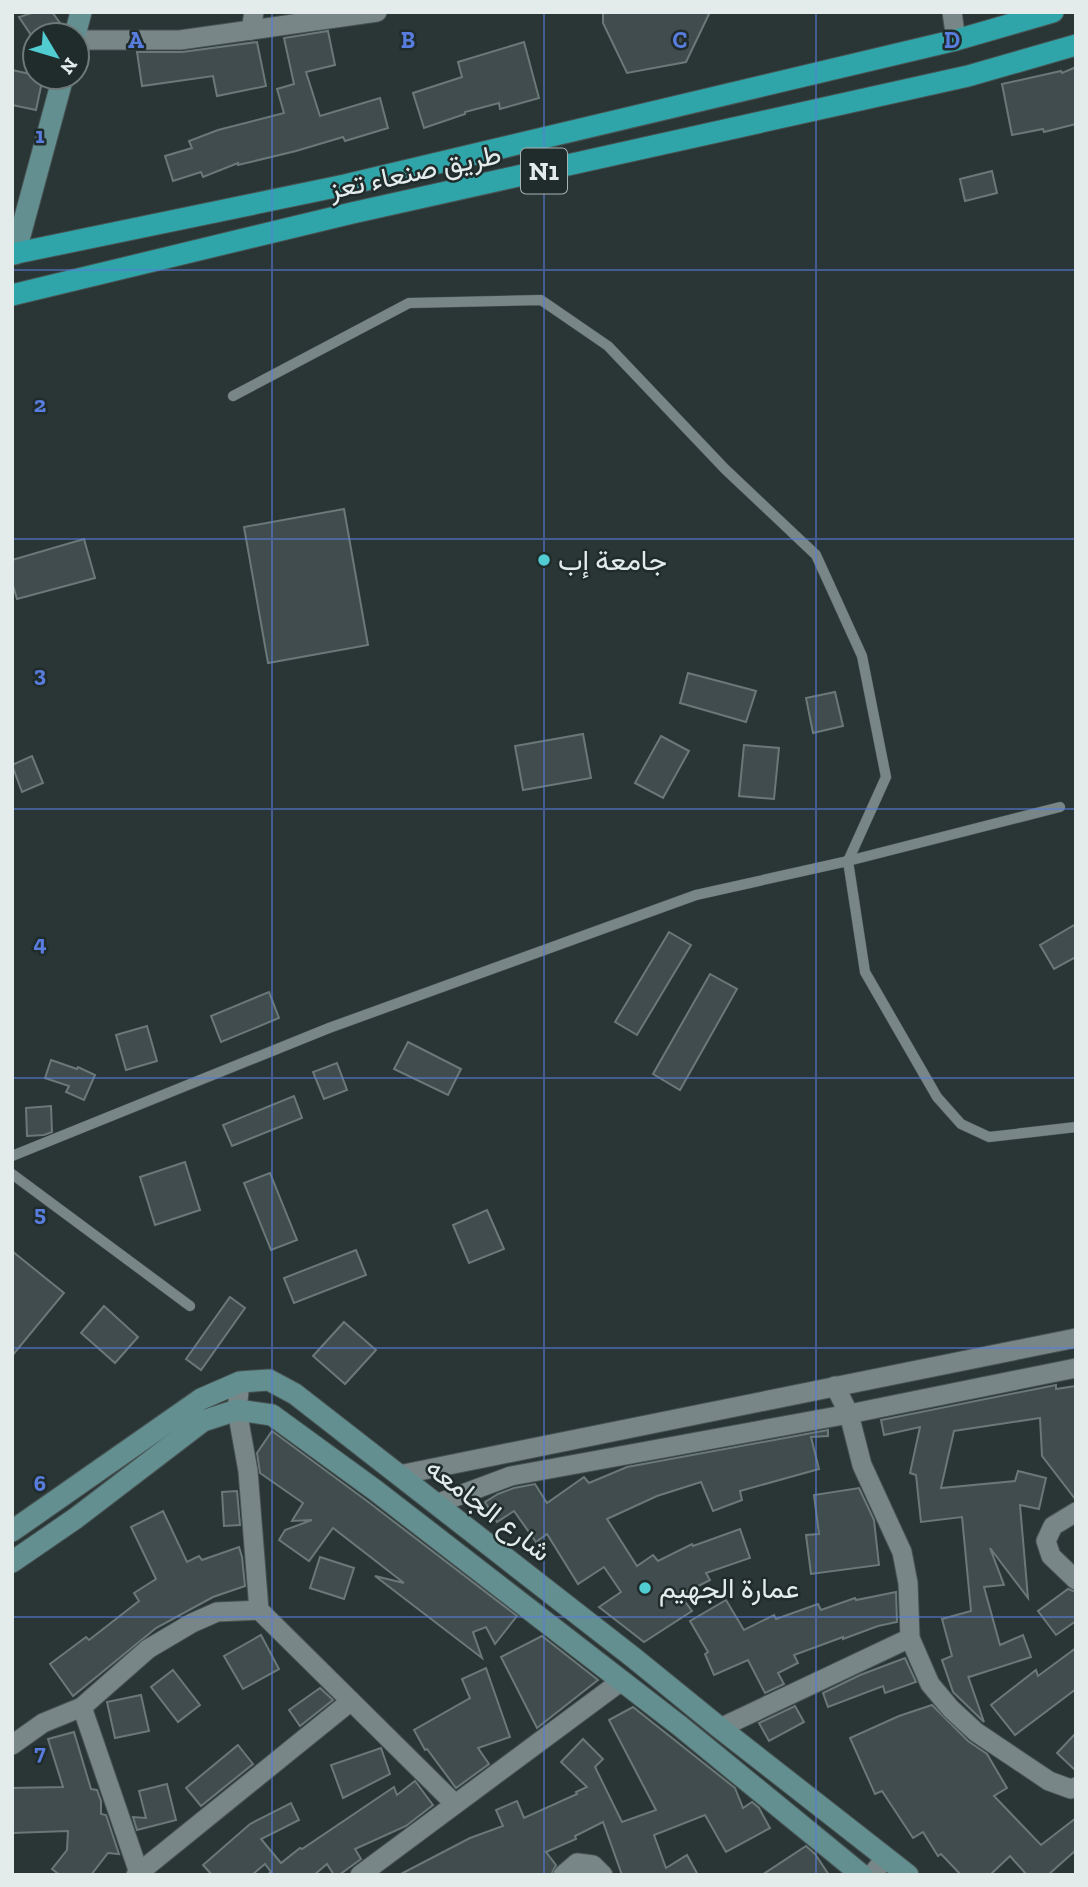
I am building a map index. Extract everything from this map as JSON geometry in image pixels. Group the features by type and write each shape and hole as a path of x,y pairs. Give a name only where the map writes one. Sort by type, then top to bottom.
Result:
{"highway":[{"name":"طريق صنعاء تعز","path":"14,254 345,185 956,40 1053,12"},
{"name":"طريق صنعاء تعز","path":"12,295 352,213 968,76 1076,45"}],"street":[{"path":"91,40 180,40 252,21 377,12"},
{"path":"952,12 956,40"},
{"path":"14,254 59,91"},
{"path":"399,1475 1076,1338"},
{"path":"436,1504 511,1476 849,1414 1076,1368"},
{"name":"شارع الجامعه","path":"12,1531 201,1399 240,1382 269,1380 295,1394 634,1657 878,1866 908,1875"},
{"path":"240,1382 237,1410 248,1471 259,1610 455,1804"},
{"path":"835,1387 849,1414 862,1465 902,1552 908,1583 910,1638 930,1684 951,1709 976,1732 1049,1781 1071,1789 1076,1787"},
{"name":"شارع الجامعه","path":"12,1562 76,1518 203,1420 237,1410 272,1415 375,1490 680,1726 862,1875"},
{"path":"1076,1512 1053,1526 1046,1541 1051,1556 1076,1580"},
{"path":"12,1745 43,1723 82,1707 148,1649 192,1623 218,1612 259,1610"},
{"path":"720,1728 910,1638"},
{"path":"360,1875 620,1682"},
{"path":"82,1707 137,1874 351,1701"},
{"path":"563,1875 577,1863 593,1865 603,1875"}],"lane":[{"path":"233,396 410,303 541,300 608,346 725,469 816,555 862,656 886,778 848,861 865,972 937,1097 961,1124 989,1136 1076,1128"},
{"path":"12,1156 330,1028 696,895 848,861 1060,807"},
{"path":"12,1174 190,1306"}],"building":[{"path":"35,12 52,12 59,21 22,21 19,17"},
{"path":"603,12 710,12 686,62 627,73 603,23"},
{"path":"328,31 335,65 306,72 320,116 380,98 388,128 345,141 343,137 296,151 238,163 203,177 201,172 173,181 165,156 192,148 189,141 218,130 284,113 277,89 294,84 284,38"},
{"path":"257,42 266,86 217,96 213,76 142,86 137,52 182,52"},
{"path":"524,42 539,98 500,109 499,103 465,112 424,128 413,93 462,77 458,62"},
{"path":"1076,67 1076,124 1044,132 1043,129 1012,135 1002,84 1061,71 1062,73"},
{"path":"12,70 21,72 21,91 40,91 36,110 12,105"},
{"path":"992,171 997,193 965,201 960,179"},
{"path":"344,509 368,645 268,663 244,527"},
{"path":"84,539 95,578 17,599 12,582 12,560"},
{"path":"688,673 756,691 746,722 680,703"},
{"path":"835,692 843,726 813,733 806,698"},
{"path":"583,734 591,778 523,790 515,746"},
{"path":"661,736 689,751 663,798 635,783"},
{"path":"744,745 779,748 774,799 739,796"},
{"path":"32,756 43,783 22,792 12,765"},
{"path":"1076,924 1076,957 1054,969 1040,945"},
{"path":"669,932 691,945 637,1035 615,1022"},
{"path":"710,974 737,989 680,1090 653,1074"},
{"path":"269,992 279,1018 221,1042 211,1016"},
{"path":"147,1026 157,1061 126,1070 116,1035"},
{"path":"408,1042 461,1069 448,1095 394,1069"},
{"path":"51,1060 95,1075 84,1100 66,1092 69,1086 45,1078"},
{"path":"337,1063 347,1090 324,1099 313,1072"},
{"path":"294,1096 302,1118 232,1146 223,1125"},
{"path":"51,1106 52,1132 27,1136 26,1108"},
{"path":"185,1162 200,1210 155,1225 140,1177"},
{"path":"270,1173 297,1240 271,1250 244,1183"},
{"path":"487,1210 504,1249 469,1263 453,1225"},
{"path":"356,1250 366,1275 294,1303 284,1278"},
{"path":"12,1251 64,1293 12,1356"},
{"path":"230,1297 245,1308 201,1370 186,1359"},
{"path":"104,1306 138,1337 115,1363 81,1333"},
{"path":"344,1322 376,1350 345,1384 313,1356"},
{"path":"1056,1385 1056,1389 1076,1386 1076,1500 1042,1456 1040,1418 954,1431 941,1488 1015,1481 1018,1471 1046,1478 1039,1509 1020,1505 1028,1598 990,1548 1004,1585 984,1587 1000,1645 1023,1635 1031,1657 968,1676 984,1722 953,1692 942,1660 952,1656 942,1619 971,1611 962,1517 921,1522 916,1475 910,1473 920,1427 884,1435 881,1420"},
{"path":"828,1430 828,1436 811,1437 819,1469 740,1491 742,1500 713,1511 701,1482 657,1496 607,1519 637,1566 653,1555 658,1561 692,1544 693,1546 740,1529 750,1558 706,1573 710,1580 680,1595 692,1611 644,1642 599,1607 621,1592 604,1567 578,1584 547,1534 536,1542 514,1511 497,1522 485,1502 514,1488 535,1484 547,1503 584,1477 589,1483 627,1467"},
{"path":"272,1431 517,1616 495,1644 486,1627 473,1632 482,1658 375,1576 404,1583 333,1528 309,1561 279,1540 285,1530 312,1520 292,1521 303,1503 260,1473 257,1453"},
{"path":"859,1488 874,1520 879,1565 811,1574 806,1535 819,1534 814,1495"},
{"path":"237,1491 240,1525 224,1526 222,1492"},
{"path":"163,1511 187,1562 199,1556 202,1560 239,1547 245,1586 213,1597 156,1628 73,1696 50,1664 86,1637 89,1640 139,1601 134,1593 156,1579 131,1527"},
{"path":"320,1557 354,1568 344,1599 310,1588"},
{"path":"1068,1589 1076,1592 1076,1621 1056,1635 1038,1611"},
{"path":"896,1592 897,1622 843,1637 794,1655 798,1663 778,1673 784,1684 765,1693 748,1660 714,1675 705,1654 708,1652 690,1621 726,1600 744,1630 774,1615 776,1619 818,1604 821,1610 855,1598 856,1600"},
{"path":"261,1635 279,1669 243,1689 224,1656"},
{"path":"542,1636 598,1680 537,1728 501,1657"},
{"path":"1076,1648 1076,1689 1015,1735 991,1705 1036,1670 1038,1676"},
{"path":"905,1658 916,1682 885,1693 883,1686 828,1707 823,1693"},
{"path":"486,1668 510,1737 478,1748 489,1764 456,1788 427,1749 425,1750 414,1730 470,1698 462,1679"},
{"path":"173,1670 200,1705 178,1722 151,1687"},
{"path":"320,1688 333,1700 300,1726 289,1710"},
{"path":"141,1695 149,1731 115,1738 107,1702"},
{"path":"932,1705 968,1741 987,1754 1007,1788 994,1796 1041,1845 1076,1818 1076,1850 1048,1875 1027,1875 1010,1856 990,1875 961,1875 941,1854 938,1856 923,1832 913,1838 882,1791 875,1794 850,1738 899,1716"},
{"path":"795,1706 804,1722 769,1741 759,1723"},
{"path":"633,1707 735,1788 743,1808 752,1802 759,1808 770,1828 726,1852 705,1815 654,1835 666,1868 687,1855 698,1875 622,1875 603,1822 575,1836 576,1839 546,1852 556,1865 551,1875 399,1875 470,1838 503,1826 496,1810 517,1801 524,1818 587,1787 561,1762 583,1739 603,1759 595,1767 622,1822 656,1810 609,1720"},
{"path":"74,1732 91,1789 97,1790 101,1801 101,1814 106,1815 119,1854 108,1853 91,1875 60,1875 52,1869 67,1850 68,1831 12,1833 12,1788 63,1787 48,1739"},
{"path":"1076,1733 1076,1771 1057,1753"},
{"path":"238,1745 253,1764 201,1806 186,1788"},
{"path":"381,1748 390,1774 343,1798 331,1765"},
{"path":"415,1781 433,1805 406,1826 355,1849 361,1859 339,1875 334,1875 327,1864 314,1875 267,1875 271,1872 265,1864 252,1875 212,1875 203,1865 250,1824 291,1803 299,1820 261,1839 281,1863 394,1787 397,1795"},
{"path":"167,1784 176,1820 137,1830 133,1817 146,1818 139,1791"},
{"path":"806,1846 829,1875 762,1875"}],"place":[{"name":"جامعة إب","path":"544,560"},
{"name":"عمارة الجهيم","path":"645,1588"}]}
